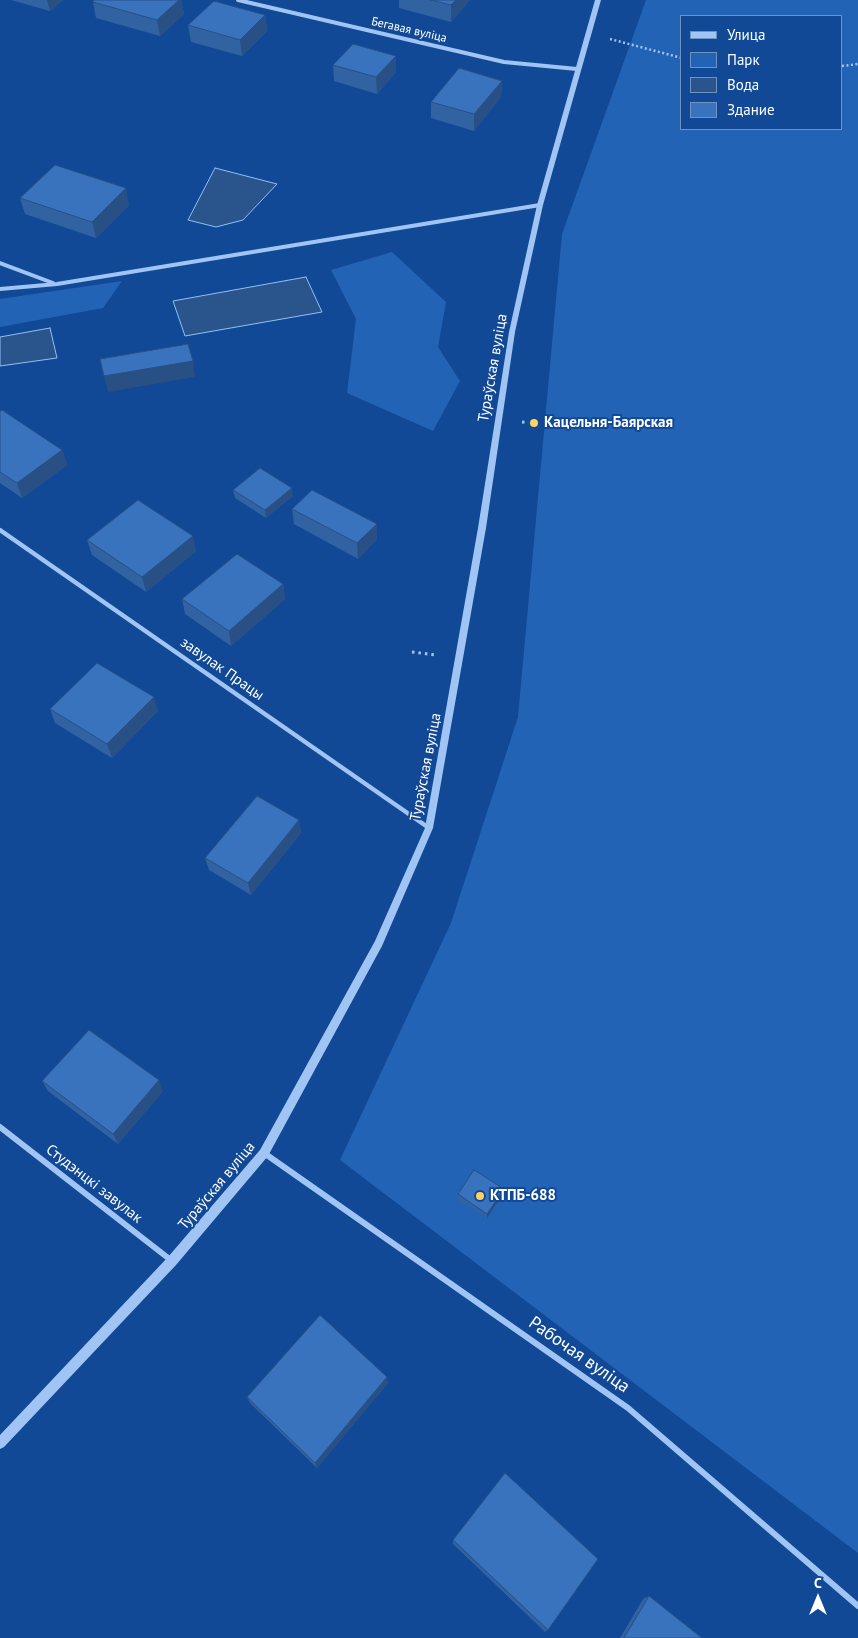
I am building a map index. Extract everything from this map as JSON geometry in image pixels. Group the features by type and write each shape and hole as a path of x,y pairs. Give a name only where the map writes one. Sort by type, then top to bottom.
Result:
{"street":[{"name":"Бегавая вуліца","path":"238,0 504,62 577,69"},
{"name":"Тураўская вуліца","path":"0,1443 172,1260 264,1153 379,943 429,828 482,528 512,332 540,205 598,0"},
{"path":"0,289 57,284 540,205"},
{"path":"0,263 57,284"},
{"name":"завулак Працы","path":"0,530 429,828"},
{"name":"Студэнцкі завулак","path":"0,1127 172,1260"},
{"name":"Рабочая вуліца","path":"264,1153 628,1408 858,1606"}],"path":[{"path":"588,33 680,57"},
{"path":"843,66 858,64"}],"green space":[{"path":"646,0 858,0 858,1553 340,1160 451,923 518,717 562,234"},
{"path":"392,252 446,302 438,347 460,381 433,431 347,393 356,319 331,270"},
{"path":"122,281 103,308 0,327 0,299"}],"water":[{"path":"215,168 277,184 243,220 216,227 188,220"},
{"path":"306,277 322,312 185,336 173,301"},
{"path":"50,328 57,358 0,366 0,337"}],"building":[{"path":"94,0 179,0 157,20 93,2"},
{"path":"431,0 456,0 451,5"},
{"path":"214,1 265,15 240,40 188,25"},
{"path":"353,44 396,56 376,77 333,65"},
{"path":"459,68 502,81 474,114 431,102"},
{"path":"55,165 126,188 92,222 20,198"},
{"path":"188,344 193,361 104,376 100,359"},
{"path":"2,410 62,450 17,483 0,472 0,411"},
{"path":"260,468 292,488 265,510 233,490"},
{"path":"312,490 377,524 357,543 292,509"},
{"path":"138,500 193,536 142,577 87,540"},
{"path":"237,554 283,584 229,631 182,599"},
{"path":"97,663 154,697 107,744 50,709"},
{"path":"257,796 299,820 248,883 205,858"},
{"path":"89,1030 159,1080 113,1134 42,1081"},
{"name":"КТПБ-688","path":"474,1170 504,1189 487,1214 458,1194"},
{"path":"320,1315 387,1377 315,1463 247,1397"},
{"path":"505,1473 598,1559 548,1630 453,1540"},
{"path":"649,1596 702,1638 624,1638"}],"place":[{"name":"Кацельня-Баярская","path":"534,423"},
{"name":"КТПБ-688","path":"480,1196"}]}
